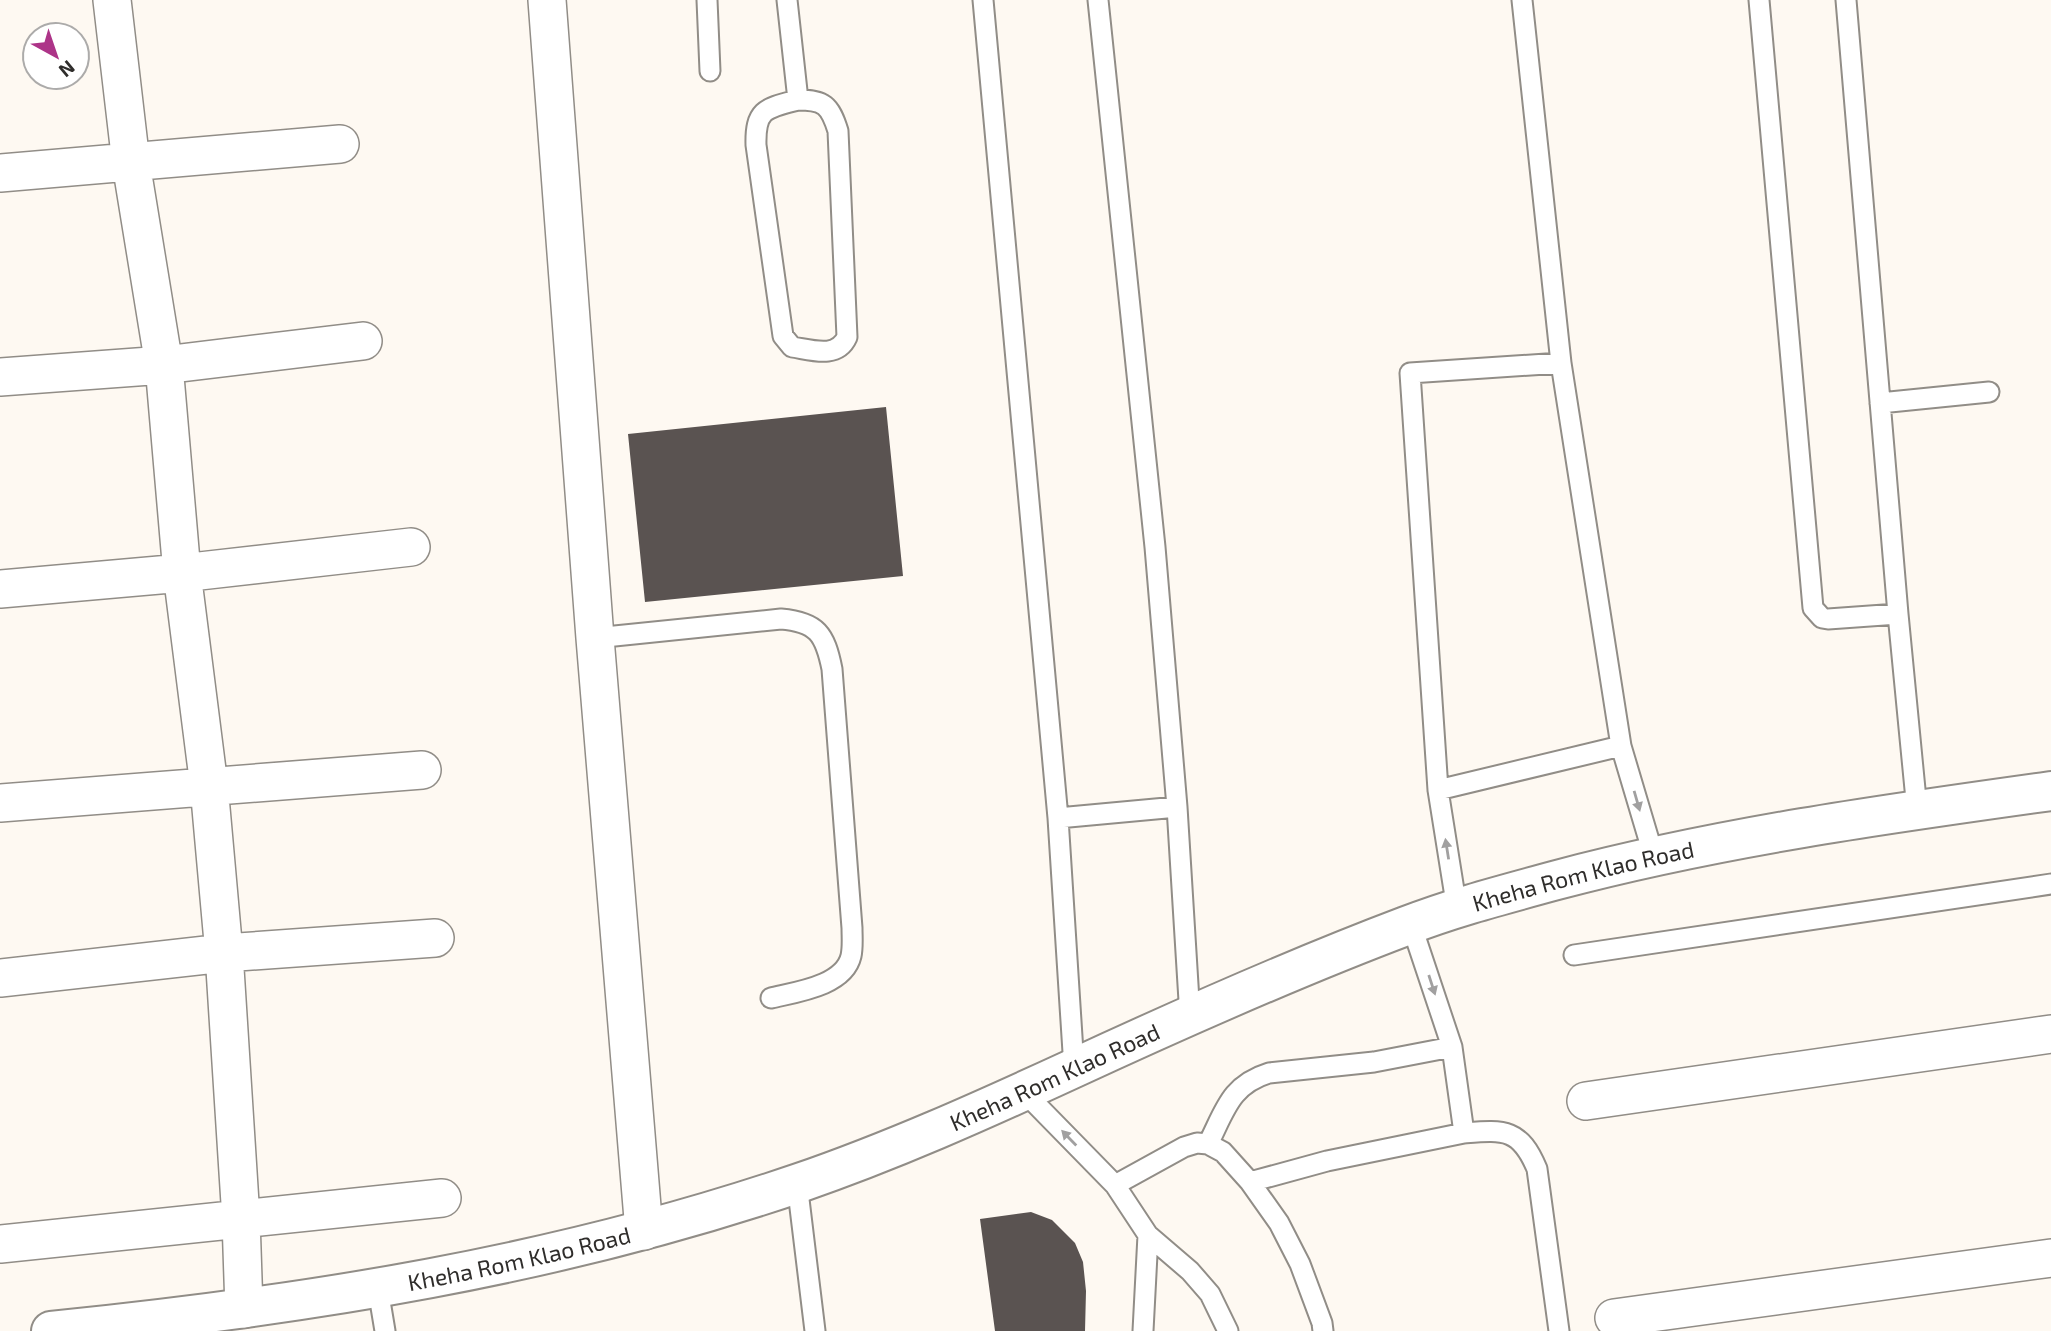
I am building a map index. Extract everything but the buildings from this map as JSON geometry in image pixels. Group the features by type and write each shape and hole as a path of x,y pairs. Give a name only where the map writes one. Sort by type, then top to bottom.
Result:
{"street":[{"path":"112,0 131,163 164,365 182,573 209,786 224,953 242,1219 244,1309"},
{"path":"547,0 595,638 644,1231"},
{"path":"0,173 340,144"},
{"path":"0,377 164,365 363,341"},
{"path":"0,589 182,573 411,547"},
{"path":"0,803 422,769"},
{"name":"Kheha Rom Klao Road","path":"51,1331 244,1309 378,1289 507,1264 644,1231 797,1183 911,1143 1306,965 1457,909 1537,886 1709,844 2051,791"},
{"path":"0,978 224,953 435,938"},
{"path":"1586,1101 2051,1034"},
{"path":"0,1244 442,1198"},
{"path":"1614,1318 2051,1258"}],"lane":[{"path":"707,0 710,71"},
{"path":"787,0 797,100"},
{"path":"983,0 1058,818 1074,1068"},
{"path":"1098,0 1156,547 1177,807 1190,1017"},
{"path":"1522,0 1561,363 1621,746 1654,857"},
{"path":"1759,0 1813,608 1822,618 1828,619 1898,614"},
{"path":"1846,0 1917,810"},
{"path":"797,100 818,100 828,108 838,131 848,337 844,345 837,350 825,352 792,347 786,343 783,336 756,145 755,126 761,113 771,107 797,100"},
{"path":"1457,909 1438,790 1410,373 1561,363"},
{"path":"1880,403 1989,393"},
{"path":"595,638 780,619 805,622 827,643 832,669 849,887 851,958 839,975 813,989 771,998"},
{"path":"1438,790 1621,746"},
{"path":"1058,818 1177,807"},
{"path":"1574,955 2051,884"},
{"path":"1411,924 1452,1047 1464,1133"},
{"path":"1208,1144 1230,1101 1240,1087 1252,1078 1269,1073 1374,1062 1452,1047"},
{"path":"1024,1092 1115,1185 1148,1235 1190,1271 1210,1294 1228,1331"},
{"path":"1250,1182 1327,1161 1464,1133 1499,1131 1513,1136 1529,1150 1537,1169 1559,1331"},
{"path":"1115,1185 1196,1143 1208,1144 1223,1152 1250,1182 1279,1223 1300,1264 1323,1331"},
{"path":"797,1183 815,1331"},
{"path":"1143,1331 1148,1235"},
{"path":"378,1289 384,1331"}]}
